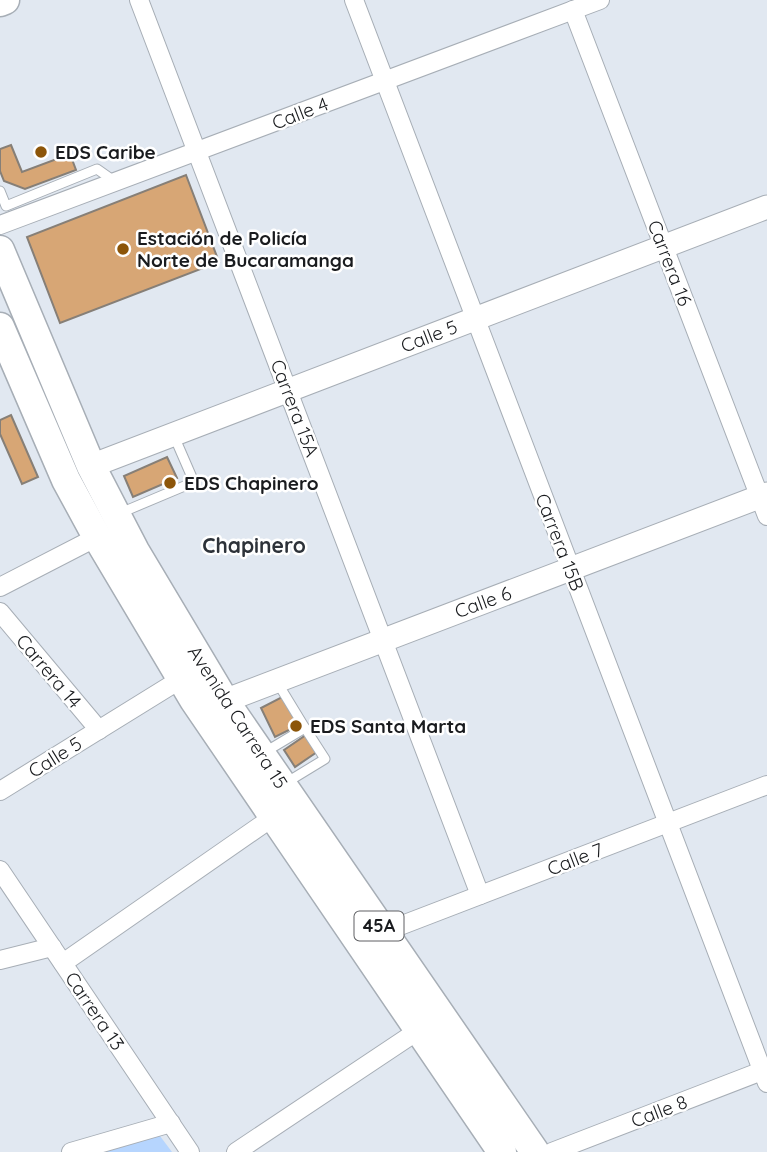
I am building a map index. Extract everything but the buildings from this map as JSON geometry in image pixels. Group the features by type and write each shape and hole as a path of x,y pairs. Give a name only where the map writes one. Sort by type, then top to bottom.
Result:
{"main road":[{"path":"0,2 5,0"},
{"name":"Avenida Carrera 15","path":"0,250 91,466 212,705 273,817 502,1152"},
{"name":"Avenida Carrera 15","path":"0,327 54,454 97,537 181,679 212,705 261,754 535,1152"}],"street":[{"path":"0,18 15,0"},
{"name":"Carrera 15A","path":"139,0 480,895"},
{"name":"Carrera 15B","path":"354,0 766,1074"},
{"name":"Calle 4","path":"0,225 600,0"},
{"name":"Carrera 16","path":"573,10 765,502"},
{"name":"Calle 5","path":"91,466 767,207"},
{"name":"Calle 6","path":"212,705 571,569 765,502"},
{"path":"4,579 97,537"},
{"name":"Carrera 14","path":"0,612 99,730"},
{"name":"Calle 5","path":"0,791 181,679"},
{"name":"Calle 7","path":"384,932 767,785"},
{"path":"63,963 273,817"},
{"name":"Carrera 13","path":"0,870 190,1152"},
{"path":"0,960 52,947"},
{"path":"236,1152 419,1030"},
{"name":"Calle 8","path":"552,1152 766,1074"},
{"path":"71,1152 171,1123"}],"lane":[{"path":"0,191 6,206 97,169 116,181"},
{"path":"37,193 52,205"},
{"path":"116,516 194,482 173,434"},
{"path":"276,680 325,759 283,785"},
{"path":"261,754 305,728"}],"shaded area":[{"path":"160,1136 172,1152 101,1152"}],"place":[{"name":"EDS Caribe","path":"41,152"},
{"name":"Estación de Policía Norte de Bucaramanga","path":"123,249"},
{"name":"EDS Chapinero","path":"170,483"},
{"name":"EDS Santa Marta","path":"296,726"}],"district":[{"name":"Chapinero","path":"254,546"}]}
